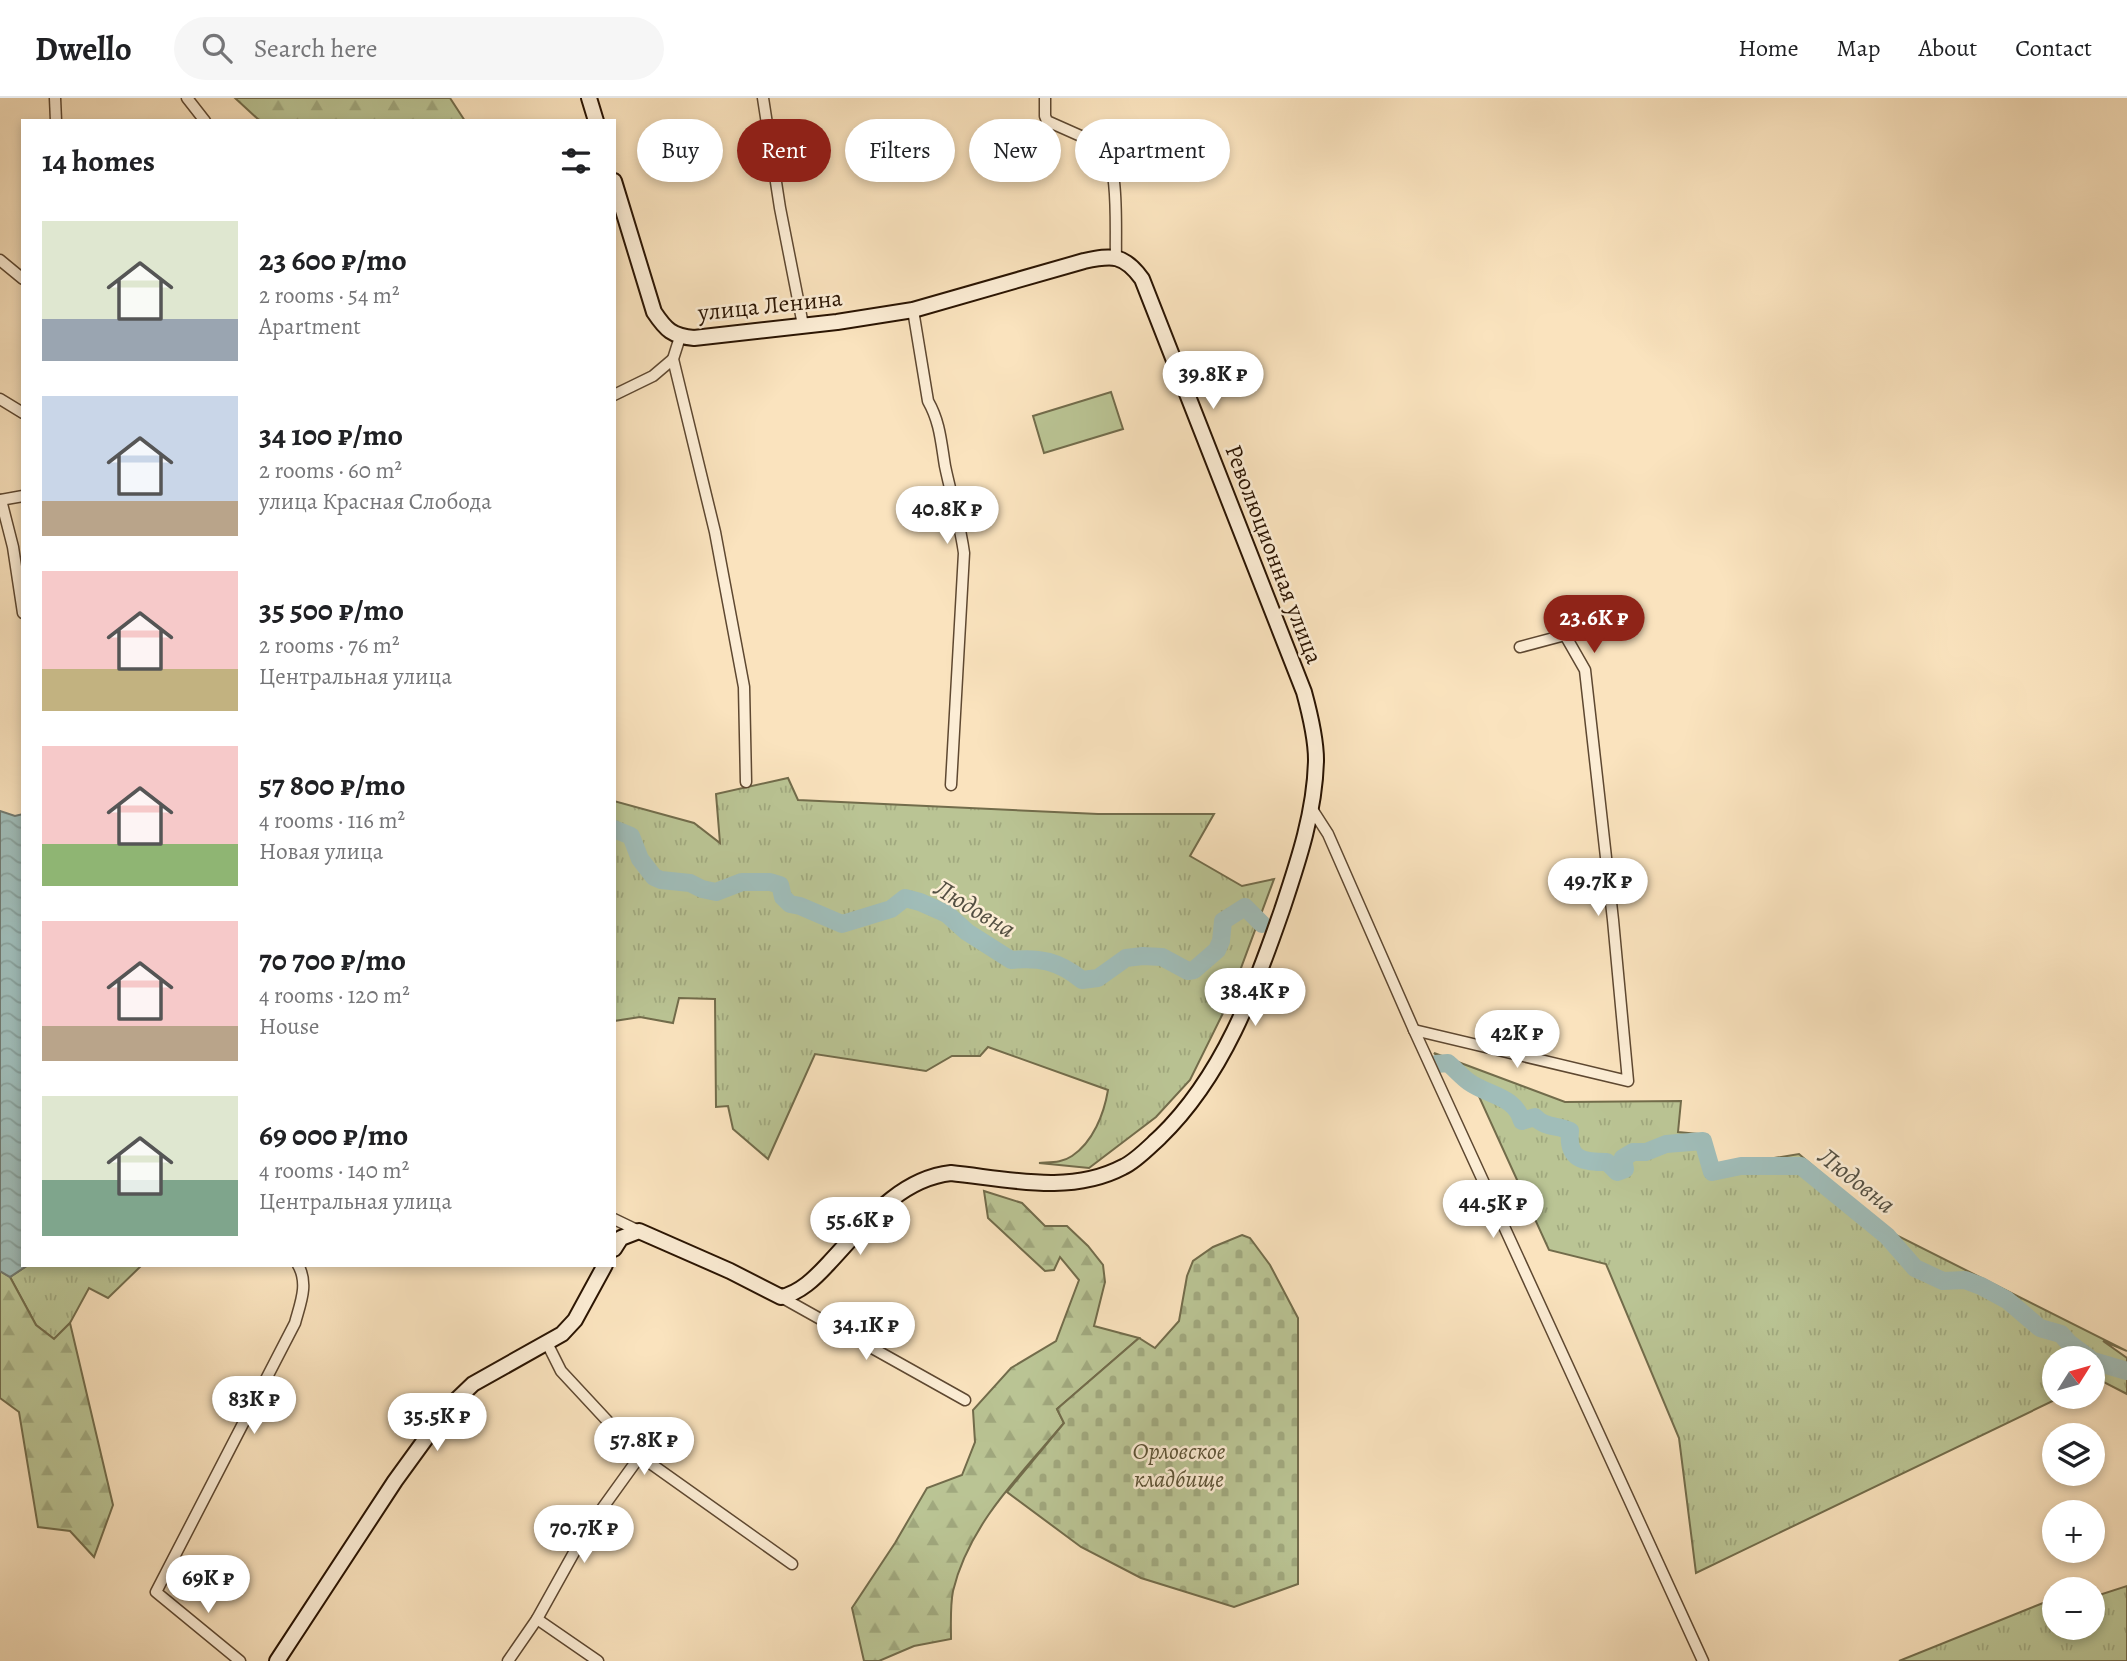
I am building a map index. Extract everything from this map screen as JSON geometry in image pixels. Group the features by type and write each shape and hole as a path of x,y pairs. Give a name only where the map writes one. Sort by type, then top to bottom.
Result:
{"main road":[{"path":"589,98 595,119"},
{"name":"улица Ленина","path":"616,188 654,312 664,328 680,337 694,338 913,310"},
{"path":"913,310 1084,261 1116,257"},
{"name":"Революционная улица","path":"780,1297 800,1290 821,1272 889,1201 935,1175 951,1173 1058,1184 1096,1178 1125,1167 1152,1144 1194,1099 1226,1048 1261,970 1291,883 1305,837 1316,760 1312,722 1304,692 1142,279 1135,269 1116,257"},
{"path":"616,1246 621,1238 639,1231 730,1271 780,1297"},
{"path":"277,1661 395,1481 448,1408 473,1384 562,1334 575,1320 604,1267"}],"street":[{"path":"55,98 56,119"},
{"path":"187,98 203,119"},
{"path":"763,98 780,208 803,325"},
{"path":"1045,98 1047,121 1106,149 1112,173 1116,257"},
{"path":"0,260 21,277"},
{"path":"913,310 928,401 942,437 945,465 961,526 964,553 951,785"},
{"path":"680,337 673,359 715,532 744,687 746,782"},
{"path":"616,394 653,376 673,359"},
{"path":"0,399 21,412"},
{"path":"21,496 1,500 13,547 21,600"},
{"path":"1413,1030 1628,1081 1614,920 1585,670 1565,635 1520,647"},
{"path":"1310,806 1328,834 1413,1030 1703,1661"},
{"path":"616,1220 639,1231"},
{"path":"240,1661 156,1592 295,1323 304,1290 303,1267"},
{"path":"780,1297 965,1400"},
{"path":"547,1342 561,1371 640,1456 792,1564"},
{"path":"508,1661 537,1619 586,1531 640,1456"},
{"path":"537,1619 598,1661"}],"green space":[{"path":"235,98 450,98 464,119 258,119"},
{"path":"1111,392 1123,429 1044,453 1033,416"},
{"path":"788,778 798,800 1098,814 1214,814 1190,856 1242,886 1274,879 1228,1003 1190,1080 1156,1117 1089,1168 1039,1163 1064,1160 1086,1143 1104,1108 1108,1090 988,1047 980,1056 952,1056 926,1071 815,1054 768,1159 733,1129 728,1106 716,1107 715,999 679,998 673,1023 640,1017 616,1021 616,802 694,823 720,843 716,794"},
{"path":"1434,1053 1565,1102 1681,1101 1678,1132 1708,1135 1714,1168 1799,1154 1892,1233 2127,1351 2103,1341 2127,1358 2127,1394 2105,1383 2105,1346 2042,1346 2042,1406 1696,1573 1679,1438 1606,1264 1549,1250 1477,1092"},
{"path":"984,1191 1022,1203 1045,1226 1067,1226 1103,1265 1105,1282 1094,1326 1139,1338 1057,1409 1064,1423 1014,1481 984,1522 971,1544 953,1591 951,1639 914,1646 879,1661 864,1661 852,1608 927,1488 962,1475 975,1442 973,1410 1011,1368 1056,1341 1079,1280 1060,1257 1054,1270 1045,1271 988,1218"},
{"name":"Орловское кладбище","path":"1242,1235 1250,1238 1270,1265 1298,1318 1298,1584 1234,1607 1141,1578 1081,1547 1007,1492 1064,1423 1057,1409 1139,1338 1155,1348 1179,1321 1187,1276 1193,1261 1213,1247"},
{"path":"25,1267 140,1267 108,1298 89,1288 70,1323 54,1339 36,1325 10,1277"},
{"path":"0,1271 10,1277 36,1325 54,1339 70,1323 113,1505 94,1557 70,1531 38,1527 19,1412 0,1398"},
{"path":"2127,1586 2127,1661 1899,1661 2042,1603 2042,1640 2105,1640 2105,1593"}],"water":[{"path":"0,811 15,816 21,814 21,1267 25,1267 10,1277 0,1271"}],"waterway":[{"name":"Людовна","path":"616,830 631,836 640,859 654,877 661,880 690,883 716,892 742,882 770,882 780,885 783,897 790,904 842,924 891,909 905,898 947,914 967,932 1011,960 1048,962 1065,968 1082,980 1098,978 1126,958 1143,956 1162,957 1188,971 1194,970 1217,950 1223,921 1245,907 1262,924"},
{"name":"Людовна","path":"1436,1064 1448,1063 1469,1082 1507,1101 1514,1106 1522,1121 1535,1117 1547,1125 1570,1131 1574,1154 1584,1160 1607,1162 1617,1172 1625,1169 1623,1158 1633,1152 1646,1152 1666,1144 1703,1141 1712,1172 1741,1166 1801,1166 1887,1236 1915,1268 1943,1281 1965,1280 1981,1286 2007,1300 2040,1328 2061,1334 2073,1346"},
{"name":"Людовна","path":"2105,1365 2127,1371"}]}
